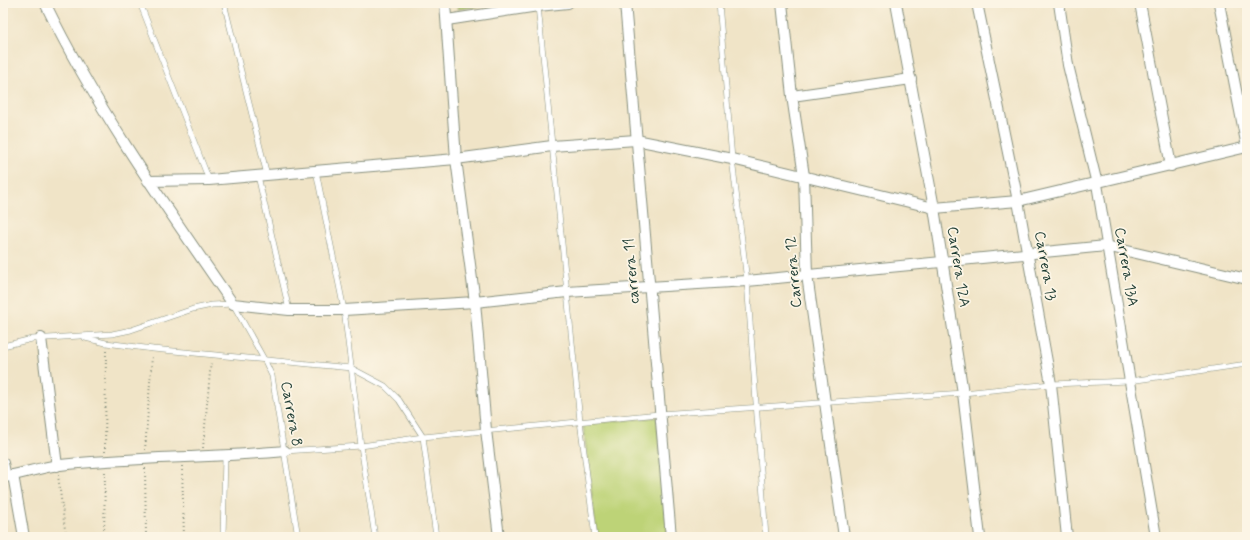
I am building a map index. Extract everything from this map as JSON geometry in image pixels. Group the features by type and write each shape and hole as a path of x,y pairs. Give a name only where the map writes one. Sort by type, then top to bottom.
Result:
{"street":[{"path":"45,3 68,50 148,181 233,304 289,310 344,310 475,302 567,292 807,275 1106,246 1247,279"},
{"path":"445,3 456,159 475,302 486,430 499,537"},
{"path":"447,20 555,3 568,3"},
{"name":"carrera 11","path":"625,3 659,414 671,537"},
{"name":"Carrera 12","path":"782,3 792,96 804,176 807,275 844,537"},
{"name":"Carrera 12A","path":"896,3 934,208 963,393 980,537"},
{"name":"Carrera 13","path":"977,3 1018,201 1051,384 1067,537"},
{"name":"Carrera 13A","path":"1059,3 1068,65 1097,184 1106,246 1156,537"},
{"path":"1140,3 1171,166"},
{"path":"148,181 208,180 316,171 456,159 552,146 636,140 732,159 934,208 1018,201 1097,184 1247,147 1243,107 1219,3"},
{"path":"792,96 911,79"},
{"path":"42,338 57,466"},
{"path":"7,476 57,466 105,461 225,456 285,451"},
{"path":"3,463 24,537"}],"lane":[{"path":"140,3 208,180"},
{"path":"224,3 262,175 289,310"},
{"path":"719,3 732,159 747,280 766,537"},
{"path":"538,6 580,421 595,537"},
{"path":"316,171 344,310 361,446 375,537"},
{"path":"3,346 42,338 80,337 131,330 193,309 212,305 233,304"},
{"name":"Carrera 8","path":"233,304 272,376 298,537"},
{"path":"80,337 106,343 153,349 265,361 351,368 385,386 399,400 423,437 436,537"},
{"path":"285,451 361,446 486,430 659,414 963,393 1051,384 1130,381 1247,364"},
{"path":"223,537 225,456"}],"path":[{"path":"104,537 106,343"},
{"path":"146,537 145,459 153,349"},
{"path":"202,456 212,355"},
{"path":"182,457 184,537"},
{"path":"57,466 66,537"}],"green space":[{"path":"457,3 502,3 458,9"},
{"path":"657,417 668,537 597,537 583,424"}]}
